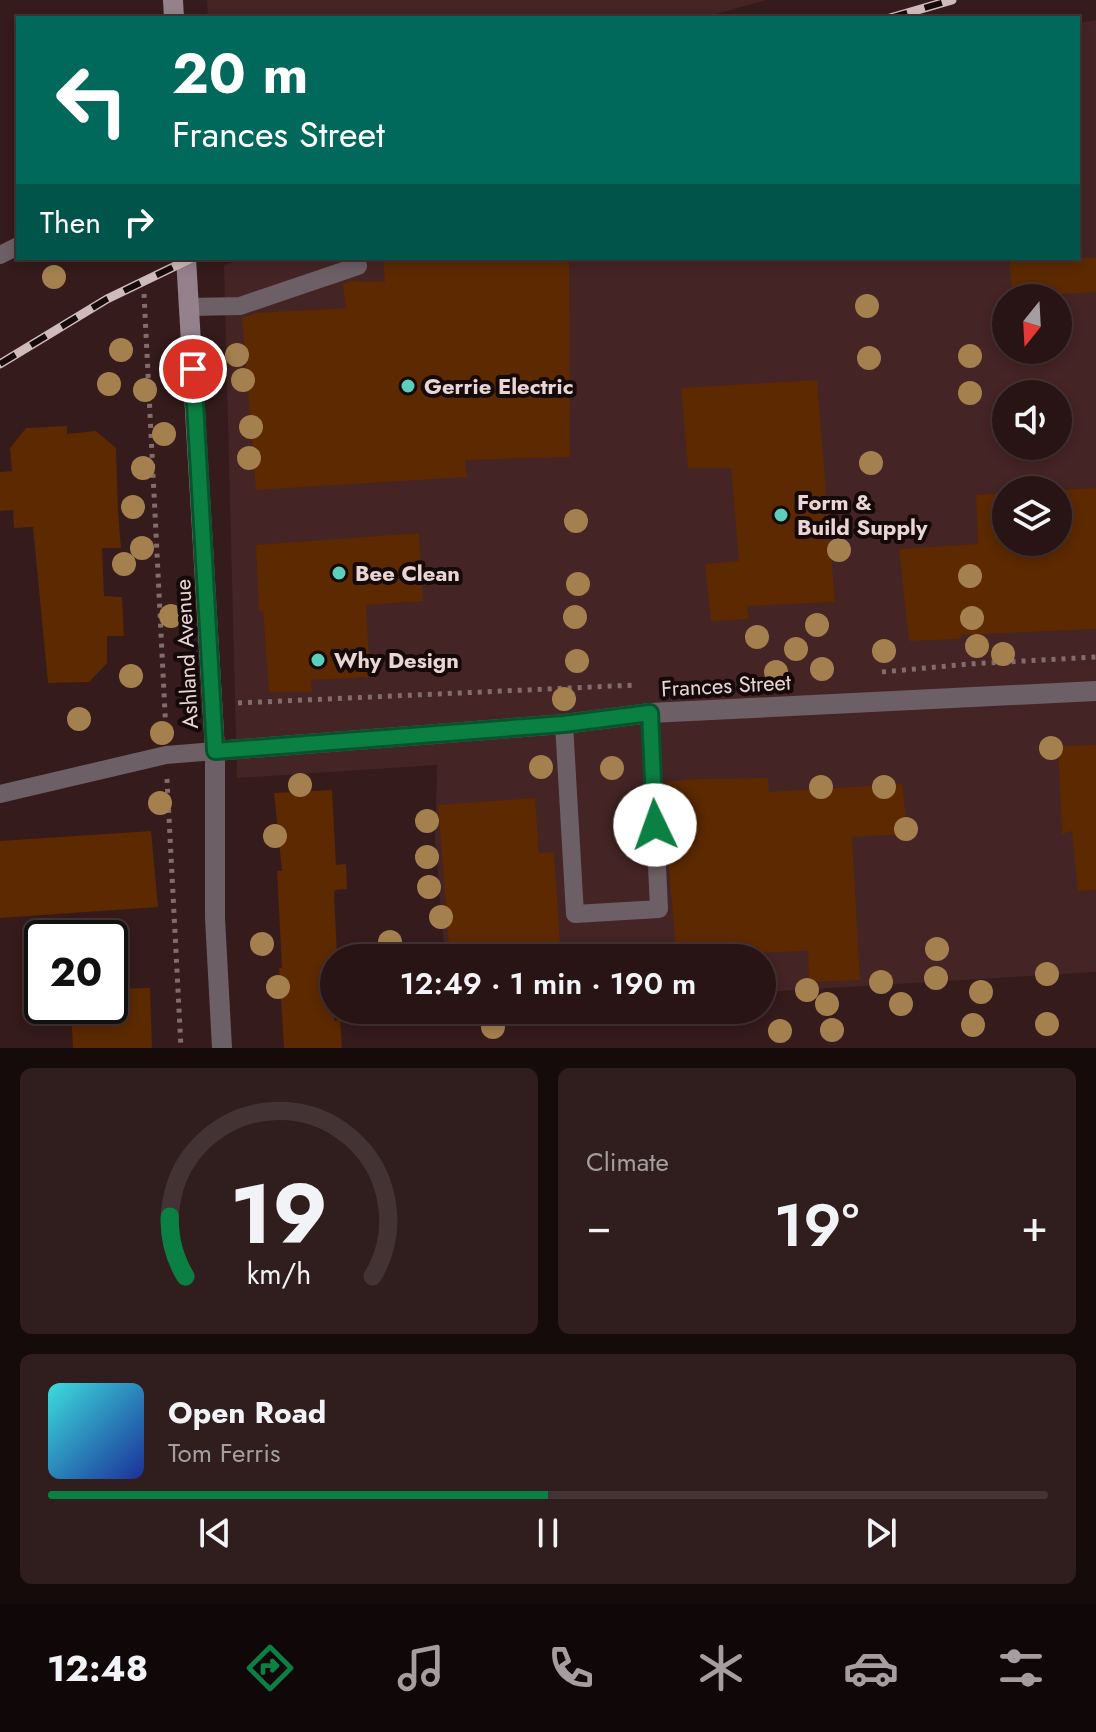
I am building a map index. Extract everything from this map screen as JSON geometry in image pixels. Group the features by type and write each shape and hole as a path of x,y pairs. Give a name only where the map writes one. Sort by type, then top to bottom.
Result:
{"street":[{"name":"Ashland Avenue","path":"186,260 215,751 215,918 222,1048"},
{"name":"Frances Street","path":"215,751 564,724 650,713 1096,691"}],"lane":[{"path":"189,307 240,306 358,266"},
{"path":"564,724 575,914 659,909 650,713"},
{"path":"0,794 166,755 215,751"}],"path":[{"path":"144,294 181,1048"},
{"path":"875,673 1096,657"},
{"path":"166,735 213,709 242,702 644,685"}],"shaded area":[{"path":"207,0 767,0 708,16 208,16"},
{"path":"1096,20 1096,972 776,991 776,944 444,944 435,840 437,765 237,778 224,265 240,260 1080,260 1080,23"}],"building":[{"path":"1096,258 1096,292 1072,293 1072,284 1012,284 1009,260"},
{"name":"Gerrie Electric","path":"383,260 569,260 570,457 465,460 467,477 256,490 242,318 255,313 346,308 343,284 351,281 385,282"},
{"name":"Form & Build Supply","path":"817,380 835,602 747,606 749,619 711,621 705,564 739,561 731,468 688,468 681,388"},
{"path":"67,426 67,434 96,431 116,448 121,548 102,548 104,596 122,597 124,636 107,636 107,663 89,682 48,683 33,527 14,528 13,510 0,511 0,472 12,471 10,448 26,428"},
{"path":"1096,488 1096,629 961,635 961,639 909,641 899,549 978,544 976,495 992,494 992,556 1072,556 1072,489"},
{"path":"419,533 423,601 366,605 370,677 311,680 312,692 269,692 263,611 259,611 256,545"},
{"path":"1096,745 1096,890 1078,891 1072,831 1062,834 1058,746"},
{"path":"768,778 769,792 902,784 908,834 852,837 860,980 809,982 808,951 776,952 776,944 676,944 665,782"},
{"path":"332,790 336,865 346,864 347,889 335,890 334,895 336,944 320,944 320,1024 340,1024 342,1048 284,1048 277,871 282,871 274,793"},
{"path":"535,798 539,853 554,852 560,944 449,944 438,805"},
{"path":"151,831 158,907 0,918 0,841"},
{"path":"150,988 152,1048 73,1048 72,1024 128,1024 128,989"}],"railway":[{"path":"897,16 952,0"},
{"path":"0,364 107,299 188,260"}],"place":[{"name":"Gerrie Electric","path":"408,386"},
{"name":"Form & Build Supply","path":"781,515"},
{"name":"Bee Clean","path":"339,573"},
{"name":"Why Design","path":"318,660"}],"route":[{"path":"193,369 215,751 564,724 650,713 655,825"}]}
